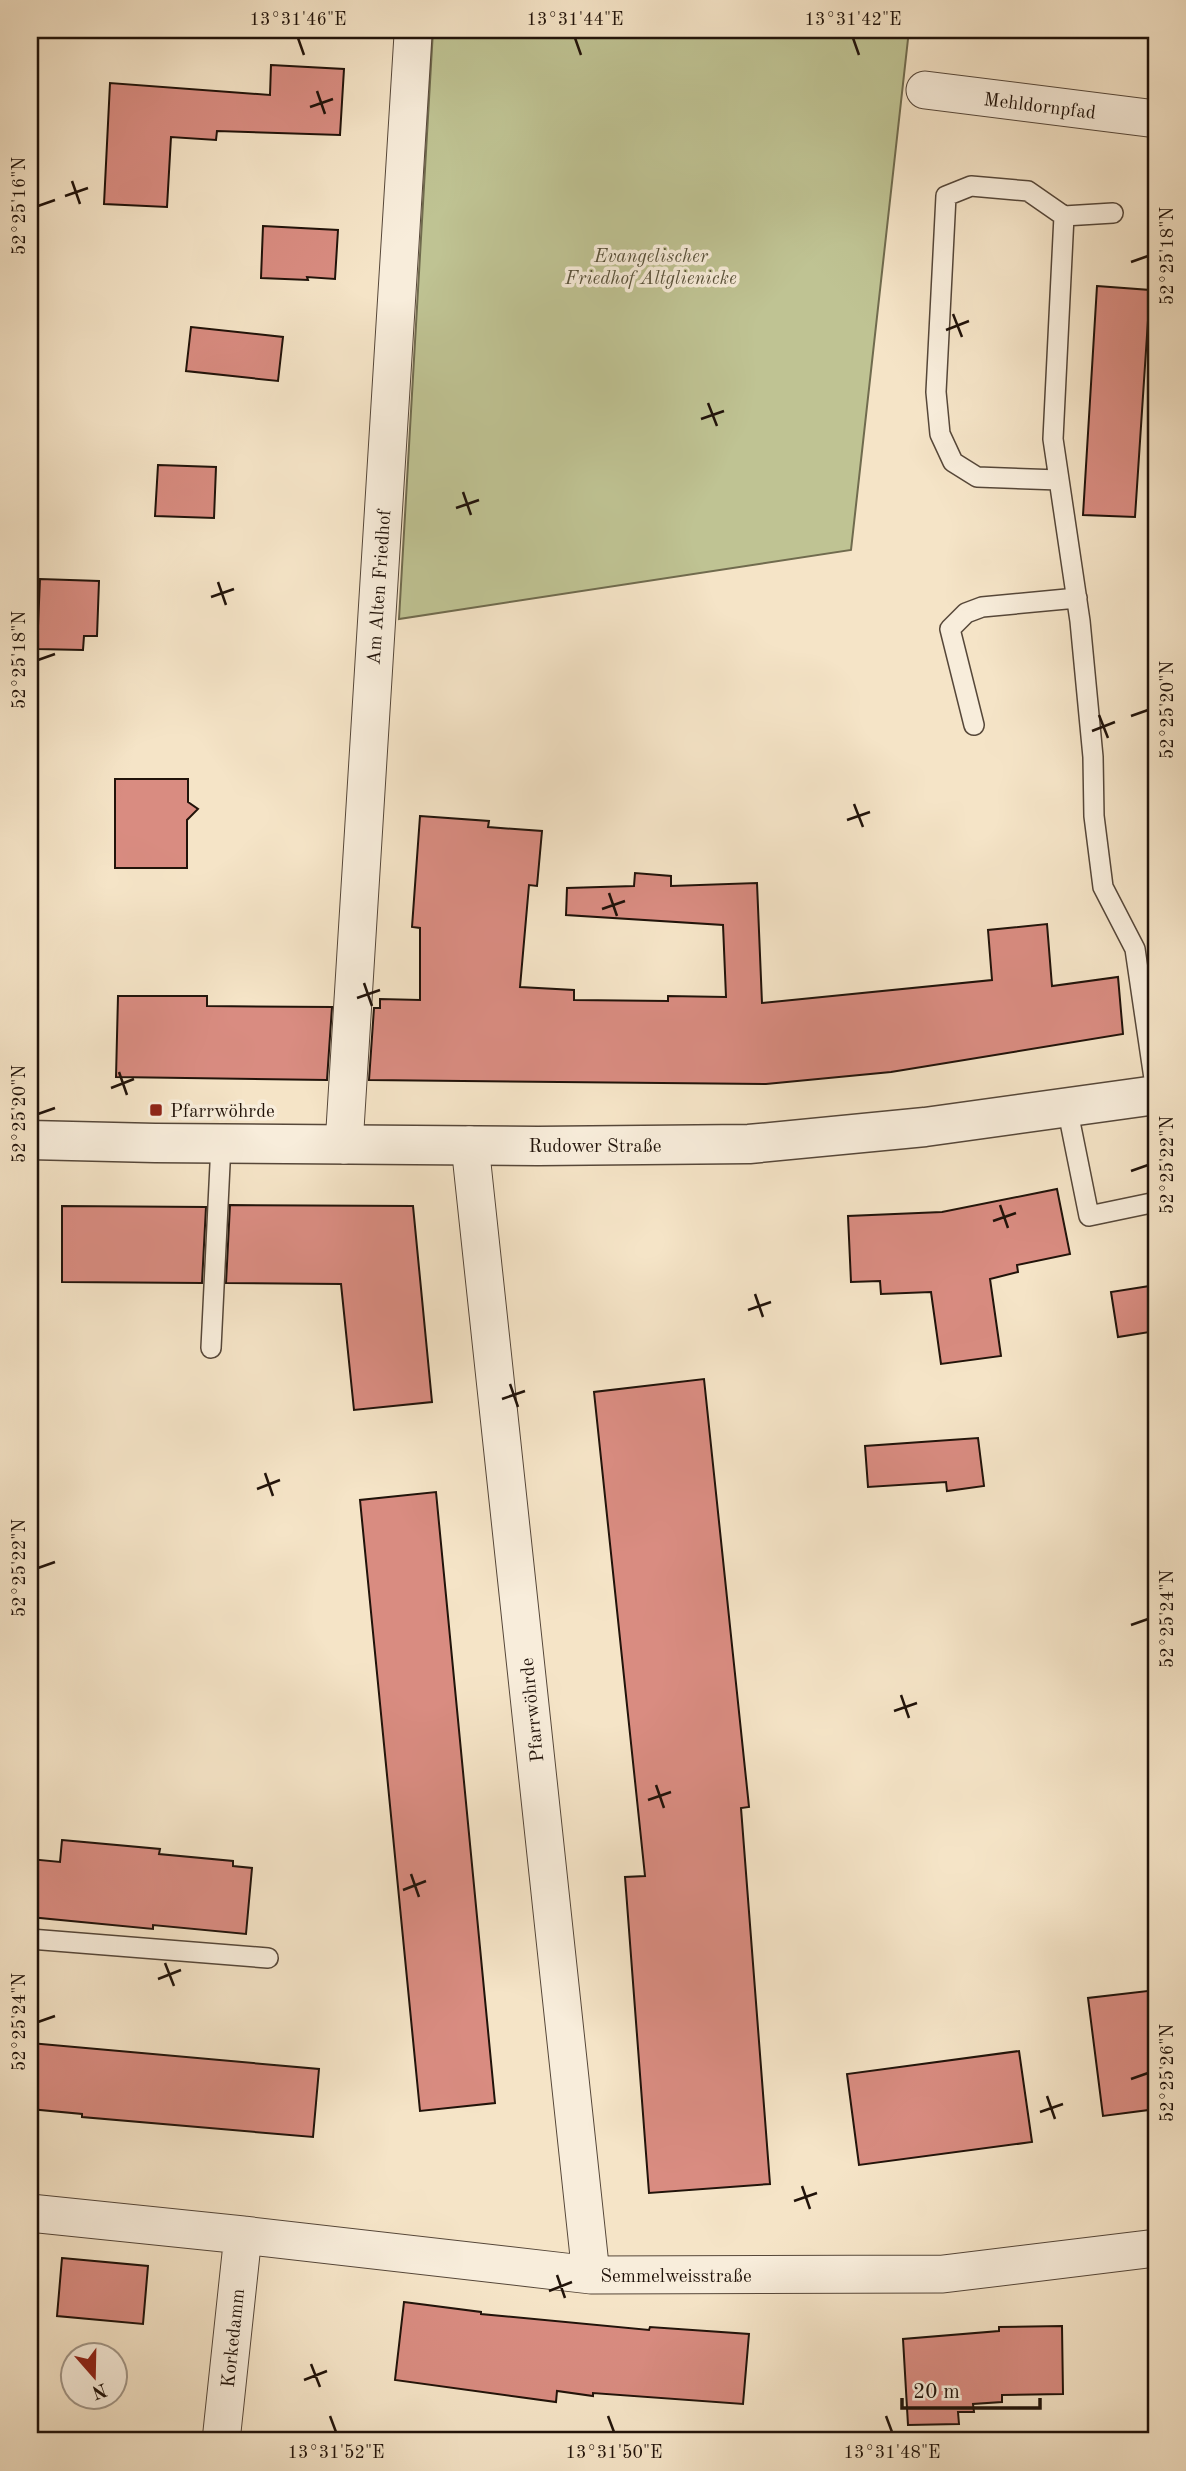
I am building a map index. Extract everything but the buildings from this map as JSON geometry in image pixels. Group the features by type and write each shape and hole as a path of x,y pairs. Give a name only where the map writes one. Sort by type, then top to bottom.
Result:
{"street":[{"name":"Am Alten Friedhof","path":"344,1145 413,35 411,30"},
{"name":"Mehldornpfad","path":"925,90 1156,119"},
{"name":"Rudower Straße","path":"30,1140 344,1145 749,1144 925,1127 1156,1093"},
{"name":"Pfarrwöhrde","path":"470,1145 592,2275"},
{"name":"Semmelweisstraße","path":"30,2213 592,2275 943,2274 1156,2248"},
{"name":"Korkedamm","path":"221,2441 243,2235"}],"lane":[{"path":"1059,480 977,477 953,463 940,434 936,391 946,196 971,186 1028,191 1064,216 1113,214"},
{"path":"1064,216 1054,439 1077,598 1093,757 1094,816 1103,887 1135,949 1156,1093"},
{"path":"974,724 950,629 966,613 982,607 1077,598"},
{"path":"1067,1107 1089,1216 1156,1202"},
{"path":"211,1348 221,1144"},
{"path":"30,1939 268,1958"}],"green space":[{"name":"Evangelischer Friedhof Altglienicke","path":"433,30 909,30 851,550 399,619"}],"place":[{"name":"Pfarrwöhrde","path":"156,1110"}]}
